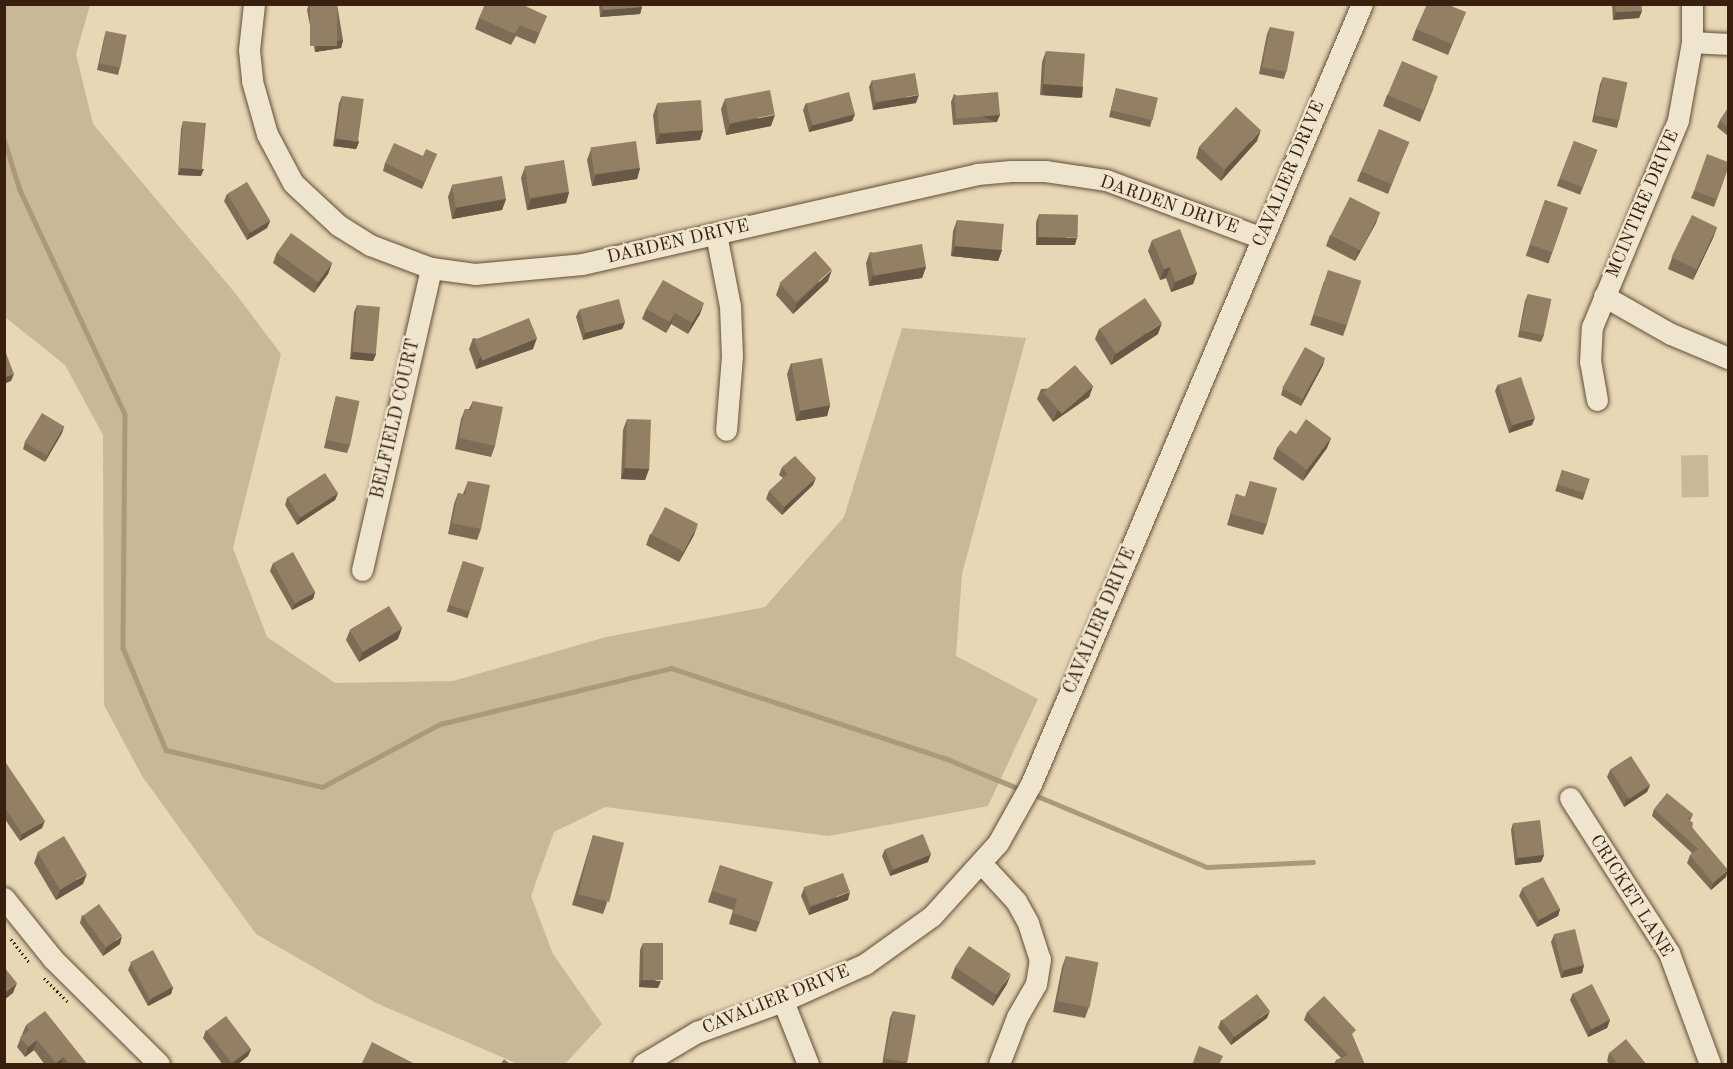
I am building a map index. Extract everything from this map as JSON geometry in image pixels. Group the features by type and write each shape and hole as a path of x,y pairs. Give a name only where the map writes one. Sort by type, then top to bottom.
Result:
{"street":[{"name":"DARDEN DRIVE","path":"254,4 249,50 252,81 267,134 293,183 338,225 370,245 431,268 475,274 559,267 716,234 978,174 1045,171 1106,180 1262,238"},
{"name":"CAVALIER DRIVE","path":"643,1065 697,1032 828,983 901,941 939,910 982,864 1031,784 1362,4"},
{"name":"MCINTIRE DRIVE","path":"1597,400 1589,344 1604,296 1678,120 1692,42 1692,4"},
{"path":"1692,42 1728,44"},
{"path":"716,234 730,306 732,356 726,430"},
{"name":"BELFIELD COURT","path":"362,570 431,268"},
{"path":"1604,296 1671,334 1728,358"},
{"name":"CRICKET LANE","path":"1570,798 1669,953 1710,1065"},
{"path":"982,864 1016,901 1040,958 1036,984 1017,1017 999,1065"},
{"path":"4,898 53,959 159,1065"},
{"path":"783,1001 808,1065"}],"shaded area":[{"path":"4,5 90,5 76,54 93,124 235,293 281,354 233,548 267,637 335,683 453,681 606,637 765,607 844,517 902,328 1026,338 962,574 956,656 1038,699 988,806 829,836 605,807 554,832 531,896 553,954 602,1024 565,1064 518,1064 376,1003 256,934 142,776 104,705 103,435 65,365 5,317"},
{"path":"1681,455 1708,455 1709,497 1682,497"}],"building":[{"path":"310,4 337,4 337,46 310,46"},
{"path":"485,4 521,4 547,16 539,33 520,25 515,34 479,18"},
{"path":"602,4 642,4 642,7 603,10"},
{"path":"1427,4 1446,4 1466,12 1452,44 1416,29"},
{"path":"1615,4 1641,4 1642,11 1616,12"},
{"path":"1270,27 1295,32 1287,72 1262,67"},
{"path":"106,31 127,35 120,67 100,63"},
{"path":"1046,51 1085,54 1083,87 1044,84"},
{"path":"1402,61 1438,76 1423,110 1388,95"},
{"path":"915,73 919,95 875,102 872,81"},
{"path":"1603,77 1627,82 1619,120 1595,115"},
{"path":"1116,88 1158,98 1153,120 1111,110"},
{"path":"770,90 775,115 730,123 725,99"},
{"path":"849,92 855,114 812,126 806,103"},
{"path":"998,92 1000,115 956,119 954,96"},
{"path":"342,96 364,99 358,142 336,139"},
{"path":"701,100 703,130 659,133 657,103"},
{"path":"1236,107 1261,130 1224,170 1199,146"},
{"path":"1728,108 1728,127 1720,120"},
{"path":"183,121 206,123 202,170 179,168"},
{"path":"1379,129 1409,142 1391,184 1361,171"},
{"path":"636,141 640,168 594,174 590,147"},
{"path":"1574,141 1597,150 1583,187 1560,178"},
{"path":"394,143 423,156 426,149 437,154 424,182 385,163"},
{"path":"1707,154 1728,162 1717,199 1694,191"},
{"path":"564,160 569,192 529,198 524,166"},
{"path":"502,176 506,199 456,208 452,185"},
{"path":"247,182 270,221 250,232 227,194"},
{"path":"1350,197 1380,212 1361,251 1330,235"},
{"path":"1545,200 1568,208 1552,252 1530,244"},
{"path":"1039,214 1078,215 1078,238 1039,237"},
{"path":"1692,215 1717,227 1697,270 1671,257"},
{"path":"957,220 1004,224 1002,250 955,246"},
{"path":"1180,229 1197,273 1175,282 1170,267 1164,269 1152,240"},
{"path":"291,233 332,263 318,282 277,252"},
{"path":"922,244 926,267 874,276 870,253"},
{"path":"815,251 832,270 796,302 779,283"},
{"path":"1328,270 1361,281 1347,326 1313,315"},
{"path":"663,280 704,303 692,323 675,313 670,322 646,309"},
{"path":"1528,294 1551,299 1544,335 1520,330"},
{"path":"1145,298 1162,323 1116,354 1099,329"},
{"path":"619,299 625,322 586,333 579,310"},
{"path":"357,305 380,307 376,354 353,352"},
{"path":"529,318 537,338 483,360 474,340"},
{"path":"1305,347 1325,358 1302,399 1282,388"},
{"path":"4,348 14,374 4,377"},
{"path":"822,358 830,405 800,411 791,363"},
{"path":"1075,365 1093,386 1062,414 1043,393"},
{"path":"1521,377 1535,418 1512,425 1498,385"},
{"path":"336,396 359,401 350,445 327,440"},
{"path":"473,401 503,407 495,446 459,438 465,409 471,410"},
{"path":"42,413 64,426 47,456 24,442"},
{"path":"627,419 651,420 649,469 625,468"},
{"path":"1306,419 1331,438 1307,470 1277,448 1290,430 1296,434"},
{"path":"795,456 816,478 784,507 769,491 788,474 782,467"},
{"path":"1562,470 1590,479 1585,493 1557,484"},
{"path":"325,473 338,493 300,518 287,498"},
{"path":"468,481 490,485 481,529 452,523 458,493 465,495"},
{"path":"1250,481 1277,488 1267,524 1231,514 1236,494 1246,497"},
{"path":"665,507 698,524 684,551 651,535"},
{"path":"293,552 315,592 295,603 273,563"},
{"path":"463,561 484,568 470,612 449,605"},
{"path":"389,606 402,628 363,652 350,630"},
{"path":"1631,756 1650,785 1629,799 1610,770"},
{"path":"4,760 45,821 22,834 4,806"},
{"path":"1667,793 1693,814 1688,819 1693,823 1691,826 1728,870 1713,883 1690,855 1698,849 1654,809"},
{"path":"1540,820 1544,855 1517,858 1513,823"},
{"path":"923,834 931,854 893,870 885,849"},
{"path":"593,835 624,843 609,902 578,894"},
{"path":"64,836 87,874 60,890 37,852"},
{"path":"720,865 773,882 760,922 733,913 737,899 712,891"},
{"path":"843,873 850,892 810,906 804,887"},
{"path":"1543,877 1560,909 1539,920 1522,888"},
{"path":"99,904 122,936 106,947 83,916"},
{"path":"1575,929 1584,965 1563,970 1554,934"},
{"path":"643,943 663,943 663,980 643,980"},
{"path":"969,946 1010,974 996,995 955,967"},
{"path":"153,950 173,987 150,999 130,962"},
{"path":"1066,956 1098,962 1090,1007 1057,1001"},
{"path":"4,967 17,983 4,993"},
{"path":"1592,984 1610,1020 1591,1029 1573,994"},
{"path":"1257,994 1270,1011 1234,1037 1222,1020"},
{"path":"1324,996 1356,1030 1352,1034 1365,1065 1337,1065 1336,1060 1348,1055 1307,1012"},
{"path":"45,1011 88,1065 70,1065 64,1057 56,1063 37,1040 28,1047 20,1037 29,1030 26,1025"},
{"path":"893,1011 916,1015 907,1062 885,1058"},
{"path":"226,1016 251,1049 232,1063 207,1030"},
{"path":"1626,1039 1647,1065 1619,1065 1609,1053"},
{"path":"372,1042 413,1063 413,1065 361,1065"},
{"path":"1199,1046 1223,1056 1219,1065 1192,1065"},
{"path":"504,1059 511,1065 500,1065"}],"waterway":[{"path":"4,139 20,190 125,414 123,648 166,750 322,787 440,724 671,668 947,759 1015,787"},
{"path":"1035,795 1207,867 1313,862"}]}
